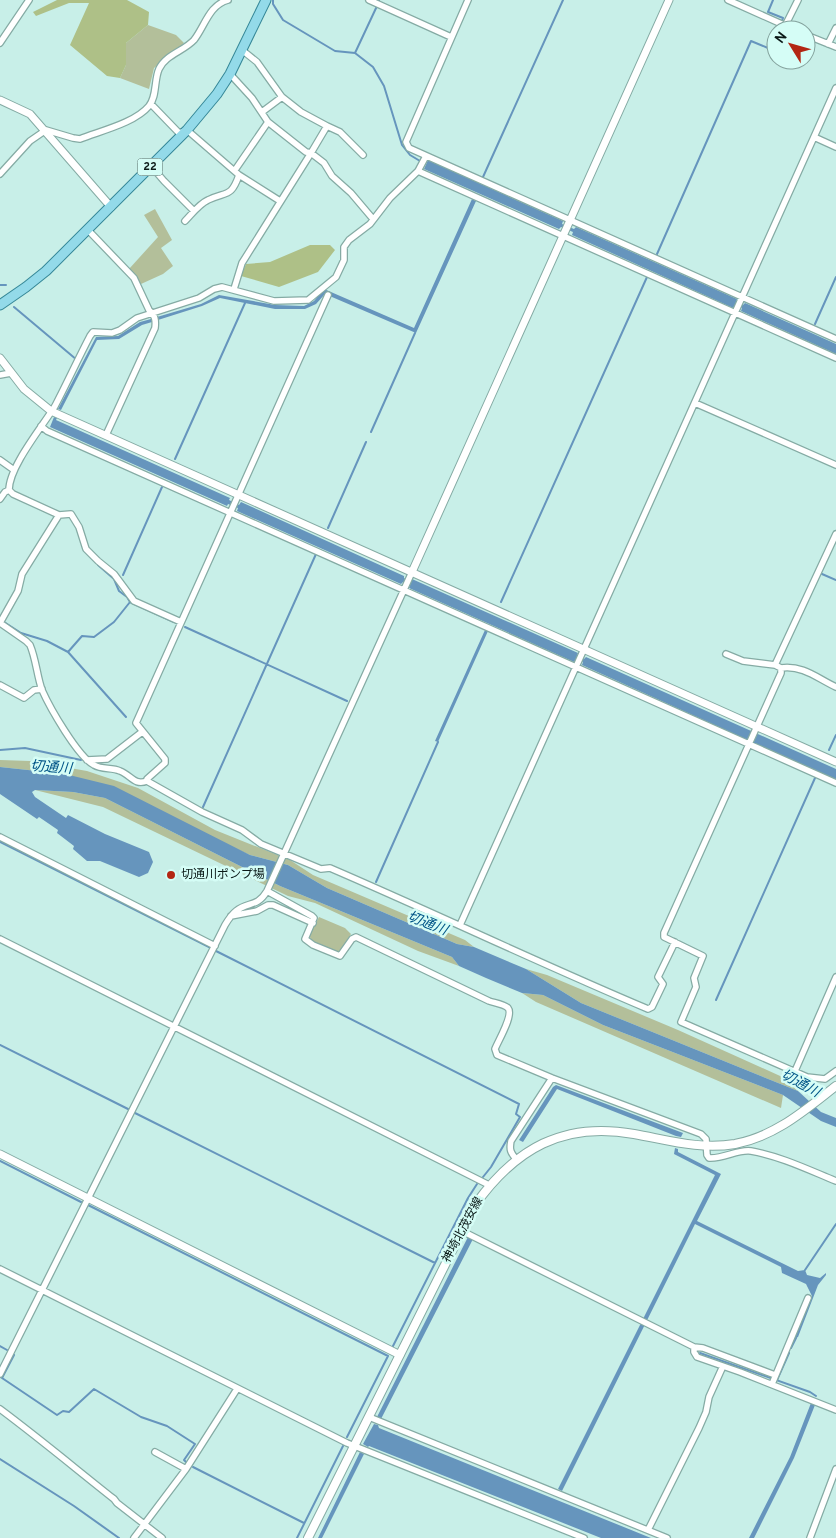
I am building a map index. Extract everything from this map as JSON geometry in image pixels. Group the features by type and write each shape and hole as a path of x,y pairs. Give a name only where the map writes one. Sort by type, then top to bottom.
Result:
{"main road":[{"name":"22","path":"0,304 46,271 187,130 218,94 230,74 266,0"},
{"name":"神埼北茂安線","path":"308,1538 372,1418 400,1355 468,1234 475,1206 489,1185 516,1159 554,1139 575,1133 597,1130 631,1134 676,1143 706,1146 736,1144 778,1129 834,1089"}],"street":[{"path":"0,43 29,0"},
{"path":"0,174 30,140 46,130 73,138 80,138 128,120 141,113 150,104 159,69 164,61 193,41 213,9 221,2 228,0"},
{"path":"468,0 406,142 409,148 567,228 739,304 836,358"},
{"path":"0,1374 231,916 236,910 260,900 267,890 669,0"},
{"path":"728,0 772,20"},
{"path":"788,20 798,0"},
{"path":"373,1 452,37"},
{"path":"828,44 836,28"},
{"path":"816,39 836,47"},
{"path":"242,50 257,62 282,97 301,112 340,132 363,155"},
{"path":"230,74 252,98 268,122 306,152 311,153 324,162 332,176 351,193 373,219"},
{"path":"460,925 836,88"},
{"path":"262,112 282,97"},
{"path":"0,100 30,114 46,130 111,207"},
{"path":"150,104 179,133 187,130 237,172 280,201"},
{"path":"185,221 207,200 228,193 235,188 237,172 268,122"},
{"path":"234,289 242,263 327,126"},
{"path":"814,137 836,147"},
{"path":"9,490 9,482 14,470 51,411 93,332 112,333 120,330 137,318 154,317 222,287 274,301 308,300 336,277 344,260 344,247 349,240 373,219 390,198 418,171 426,156"},
{"path":"151,166 194,211"},
{"path":"418,171 567,228 739,304 836,339"},
{"path":"88,230 134,278 154,317 155,328 106,435"},
{"path":"59,515 22,574 18,591 0,623 30,645 42,689 82,756 95,766 124,772 141,784 164,763 165,759 136,723 328,296"},
{"path":"0,358 24,388 51,411 412,572 749,743 836,783"},
{"path":"0,375 11,373"},
{"path":"695,403 836,465"},
{"path":"41,426 47,431 233,507 405,584 579,658 836,762"},
{"path":"0,460 14,470"},
{"path":"0,499 9,490"},
{"path":"9,490 59,515 70,514 79,528 86,549 114,574 134,600 181,622"},
{"path":"778,667 836,534"},
{"path":"726,654 742,661 808,672 836,688"},
{"path":"778,667 781,673 664,933 664,937 703,956 694,978 696,987 681,1022 808,1077 825,1079 836,1071"},
{"path":"0,685 24,698 34,690 42,689"},
{"path":"87,760 107,759 142,732"},
{"path":"146,781 202,812 242,830 261,844 283,854 320,869 330,868 554,969 648,1009 652,1007 663,984 658,977 675,942"},
{"path":"0,837 215,946"},
{"path":"267,890 314,918 305,939 313,945 340,956 352,939 356,937 507,1007 510,1011 509,1018 495,1049 497,1055 520,1066 701,1134 706,1139 706,1155 709,1158 751,1151 784,1160 836,1181"},
{"path":"231,916 257,911 268,905 273,905 313,923"},
{"path":"0,939 489,1185"},
{"path":"795,1071 836,977"},
{"path":"516,1159 511,1153 512,1141 552,1078"},
{"path":"0,1154 400,1355"},
{"path":"468,1234 694,1347 703,1348 773,1379 836,1410"},
{"path":"0,1269 237,1389 357,1447 584,1538"},
{"path":"773,1379 808,1298"},
{"path":"694,1347 697,1357 773,1379"},
{"path":"648,1530 699,1428 706,1412 709,1397 723,1366"},
{"path":"134,1538 186,1469 237,1389"},
{"path":"0,1409 51,1447 65,1461 162,1538"},
{"path":"372,1418 666,1538"},
{"path":"155,1452 182,1465 186,1469"},
{"path":"810,1538 836,1469"}],"green space":[{"path":"57,0 127,0 149,12 148,25 126,43 126,65 120,78 107,76 70,45 89,3 69,3 36,16 33,12"},
{"path":"148,25 176,35 184,43 154,68 149,89 120,78 126,65 126,43"},
{"path":"155,209 172,240 161,248 173,266 163,274 141,284 129,269 158,237 144,215"},
{"path":"310,245 330,245 335,250 318,272 279,287 241,276 246,264 270,262"},
{"path":"0,760 30,761 87,771 138,788 215,830 290,860 313,875 465,940 474,947 457,944 327,888 288,865 250,855 65,774 0,767"},
{"path":"35,790 73,792 105,798 280,886 452,957 459,966 418,951 315,903 288,896 103,807"},
{"path":"319,917 345,928 351,934 339,952 313,942 309,936"},
{"path":"526,969 547,975 678,1030 800,1085 798,1091 581,1003"},
{"path":"522,993 543,995 603,1025 783,1095 781,1108 536,1002"}],"water":[{"path":"428,160 563,221 562,224 574,229 576,227 737,299 736,302 743,305 745,303 836,344 836,354 741,311 742,308 735,305 733,308 572,235 573,232 561,227 559,229 424,169"},
{"path":"472,199 476,201 416,333 325,294 316,304 305,309 275,309 220,298 202,306 158,320 157,317 201,304 219,295 275,305 304,306 314,301 324,289 414,328"},
{"path":"151,319 152,322 142,325 119,339 97,340 61,410 58,409 96,337 118,336 140,322"},
{"path":"54,417 57,418 56,420 230,498 229,500 239,505 241,502 404,576 404,578 411,582 412,579 578,653 577,656 584,659 586,657 836,769 836,780 582,665 583,662 576,659 574,662 409,588 410,585 403,582 401,584 237,511 238,508 228,504 227,506 50,427"},
{"path":"485,630 488,631 438,742 435,741"},
{"path":"0,767 65,774 114,786 250,855 288,865 327,888 457,944 474,947 526,969 581,1003 798,1091 821,1112 836,1118 836,1127 821,1121 783,1095 603,1025 543,995 522,993 459,966 452,957 280,886 105,798 73,792 35,790 32,792 35,797 66,818 68,815 105,834 149,852 153,862 148,873 139,877 100,861 87,861 73,849 74,846 57,833 58,830 39,817 37,819 0,794"},
{"path":"556,1085 683,1133 681,1137 676,1136 557,1089 523,1142 519,1140"},
{"path":"675,1148 678,1149 678,1152 721,1174 697,1221 798,1271 805,1270 807,1275 820,1278 826,1273 826,1275 818,1285 798,1337 794,1339 812,1296 806,1284 782,1273 781,1267 695,1224 562,1491 558,1489 715,1175 674,1154"},
{"path":"468,1237 473,1239 381,1419 377,1417"},
{"path":"811,1403 815,1405 794,1458 754,1538 749,1538 790,1457"},
{"path":"374,1424 378,1425 379,1428 651,1538 601,1538 368,1447 363,1444"},
{"path":"360,1452 364,1454 322,1538 318,1538"}],"waterway":[{"path":"273,0 273,4 283,20 335,51 355,53 373,67 384,86 402,145 410,155 420,161"},
{"path":"483,177 563,0"},
{"path":"773,0 768,12 783,18 782,20"},
{"path":"355,53 377,6"},
{"path":"657,254 751,41 766,47"},
{"path":"501,602 647,277"},
{"path":"815,324 836,277"},
{"path":"0,285 6,285"},
{"path":"175,459 245,303"},
{"path":"14,307 77,360"},
{"path":"371,432 415,333"},
{"path":"328,528 366,442"},
{"path":"123,575 162,487"},
{"path":"203,807 316,554"},
{"path":"98,565 114,579 119,591 130,602"},
{"path":"822,574 836,580"},
{"path":"4,622 21,633 47,641 68,652 82,636 94,637 114,622 130,602 174,622"},
{"path":"185,627 347,701"},
{"path":"68,652 126,717"},
{"path":"829,750 836,735"},
{"path":"376,882 438,742"},
{"name":"切通川","path":"0,750 25,748 81,760"},
{"path":"716,1000 815,778"},
{"path":"0,842 211,948"},
{"path":"216,951 519,1104 516,1114 520,1117 491,1167 483,1177"},
{"path":"0,1045 128,1109"},
{"path":"135,1113 435,1263"},
{"path":"0,1161 81,1202"},
{"path":"393,1346 468,1198 477,1184"},
{"path":"88,1205 388,1356 347,1437"},
{"path":"805,1270 836,1224"},
{"path":"791,1348 796,1338"},
{"path":"0,1346 7,1350"},
{"path":"700,1353 810,1392 816,1396"},
{"path":"777,1380 789,1353"},
{"path":"14,1355 2,1378 57,1415 63,1411 69,1412 94,1389 141,1417 167,1426 195,1444 184,1460 186,1462"},
{"path":"297,1538 343,1446"},
{"path":"0,1459 74,1506 119,1538"},
{"path":"193,1467 304,1523"}],"place":[{"name":"切通川ポンプ場","path":"171,875"}]}
